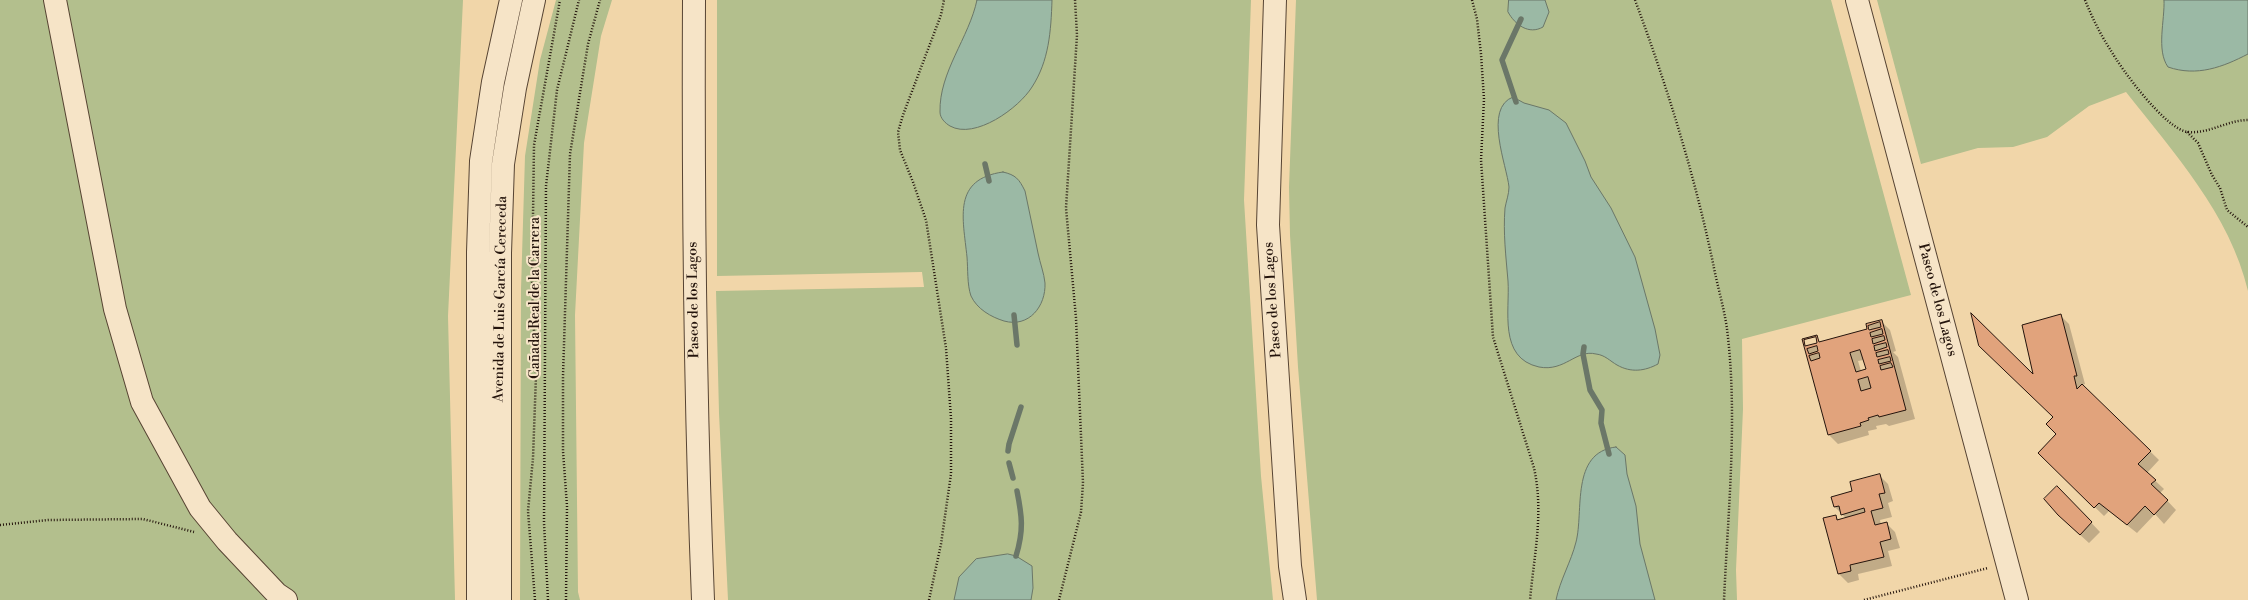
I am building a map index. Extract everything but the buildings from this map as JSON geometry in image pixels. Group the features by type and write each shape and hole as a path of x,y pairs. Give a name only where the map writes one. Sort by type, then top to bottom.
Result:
{"street":[{"path":"55,0 115,309 142,402 200,508 227,542 277,594 286,600"},
{"name":"Avenida de Luis García Cereceda","path":"478,600 478,260 481,161 493,82 511,0"},
{"name":"Avenida de Luis García Cereceda","path":"500,600 500,253 503,164 515,88 534,0"},
{"name":"Paseo de los Lagos","path":"694,0 693,218 696,444 703,600"},
{"name":"Paseo de los Lagos","path":"1275,0 1268,225 1290,566 1295,600"},
{"name":"Paseo de los Lagos","path":"1856,0 2017,600"}],"path":[{"path":"535,600 528,511 533,458 536,376 532,287 534,145 560,0"},
{"name":"Cañada Real de la Carrera","path":"548,600 544,524 546,186 557,90 579,0"},
{"path":"566,600 567,506 563,451 563,376 570,154 588,44 600,0"},
{"path":"929,600 941,544 951,474 951,418 946,348 926,220 900,150 898,132 941,15 944,0"},
{"path":"1059,600 1081,512 1083,483 1076,318 1066,208 1076,49 1075,0"},
{"path":"1472,0 1477,19 1484,99 1481,160 1493,337 1533,462 1539,488 1538,527 1530,600"},
{"path":"1635,0 1675,115 1700,202 1727,328 1730,416 1724,600"},
{"path":"2085,0 2110,50 2134,85 2174,127 2187,132 2199,132 2248,120"},
{"path":"2187,132 2198,142 2212,175 2220,188 2227,210 2248,227"},
{"path":"0,525 48,520 143,518 197,533"},
{"path":"1864,600 1991,567"}],"green space":[{"path":"0,0 463,0 448,316 455,600 0,600"},
{"path":"556,0 612,0 601,36 584,143 575,315 578,592 580,600 520,600 521,289 525,156 540,60"},
{"path":"717,0 1251,0 1244,200 1261,476 1273,600 728,600 719,413 716,291 924,287 922,272 717,276"},
{"path":"1296,0 1831,0 1911,295 1742,339 1743,409 1736,570 1737,600 1317,600 1298,367 1290,235 1289,187"},
{"path":"1877,0 2248,0 2248,291 2240,263 2214,210 2181,161 2126,92 2089,106 2047,137 2013,147 1978,148 1921,164"}],"shaded area":[{"path":"977,0 1052,0 1050,34 1046,56 1042,67 1038,77 1026,95 996,120 972,129 960,129 950,126 942,118 940,114 941,97 949,69 968,28"},
{"path":"1509,0 1545,0 1549,12 1543,27 1533,30 1518,25 1508,12"},
{"path":"2164,0 2248,0 2248,54 2229,63 2199,71 2179,70 2168,67 2162,52"},
{"path":"1513,97 1524,103 1549,110 1566,123 1585,161 1591,177 1611,208 1635,257 1655,329 1660,355 1658,364 1643,370 1633,370 1622,368 1607,358 1589,353 1576,357 1563,364 1548,368 1539,367 1526,362 1517,354 1509,332 1508,281 1504,227 1505,208 1509,187 1501,152 1498,125 1499,113 1504,103"},
{"path":"1003,172 1017,178 1025,191 1045,283 1043,300 1039,307 1028,318 1013,322 1004,321 989,315 977,305 971,296 968,282 963,215 964,202 968,192 975,183 987,176"},
{"path":"1616,447 1625,455 1627,474 1636,506 1640,544 1655,600 1556,600 1576,542 1580,500 1585,471 1591,460 1601,451"},
{"path":"1008,554 1016,556 1032,566 1033,588 1031,600 954,600 959,577 976,559"}],"waterway":[{"path":"1516,102 1502,60 1521,19"},
{"path":"985,164 989,181"},
{"path":"1014,315 1017,345"},
{"path":"1584,347 1583,354 1590,390 1602,410 1601,423 1609,454"},
{"path":"1008,451 1021,407"},
{"path":"1009,463 1013,478"},
{"path":"1016,556 1021,531 1020,508 1017,491"}]}
